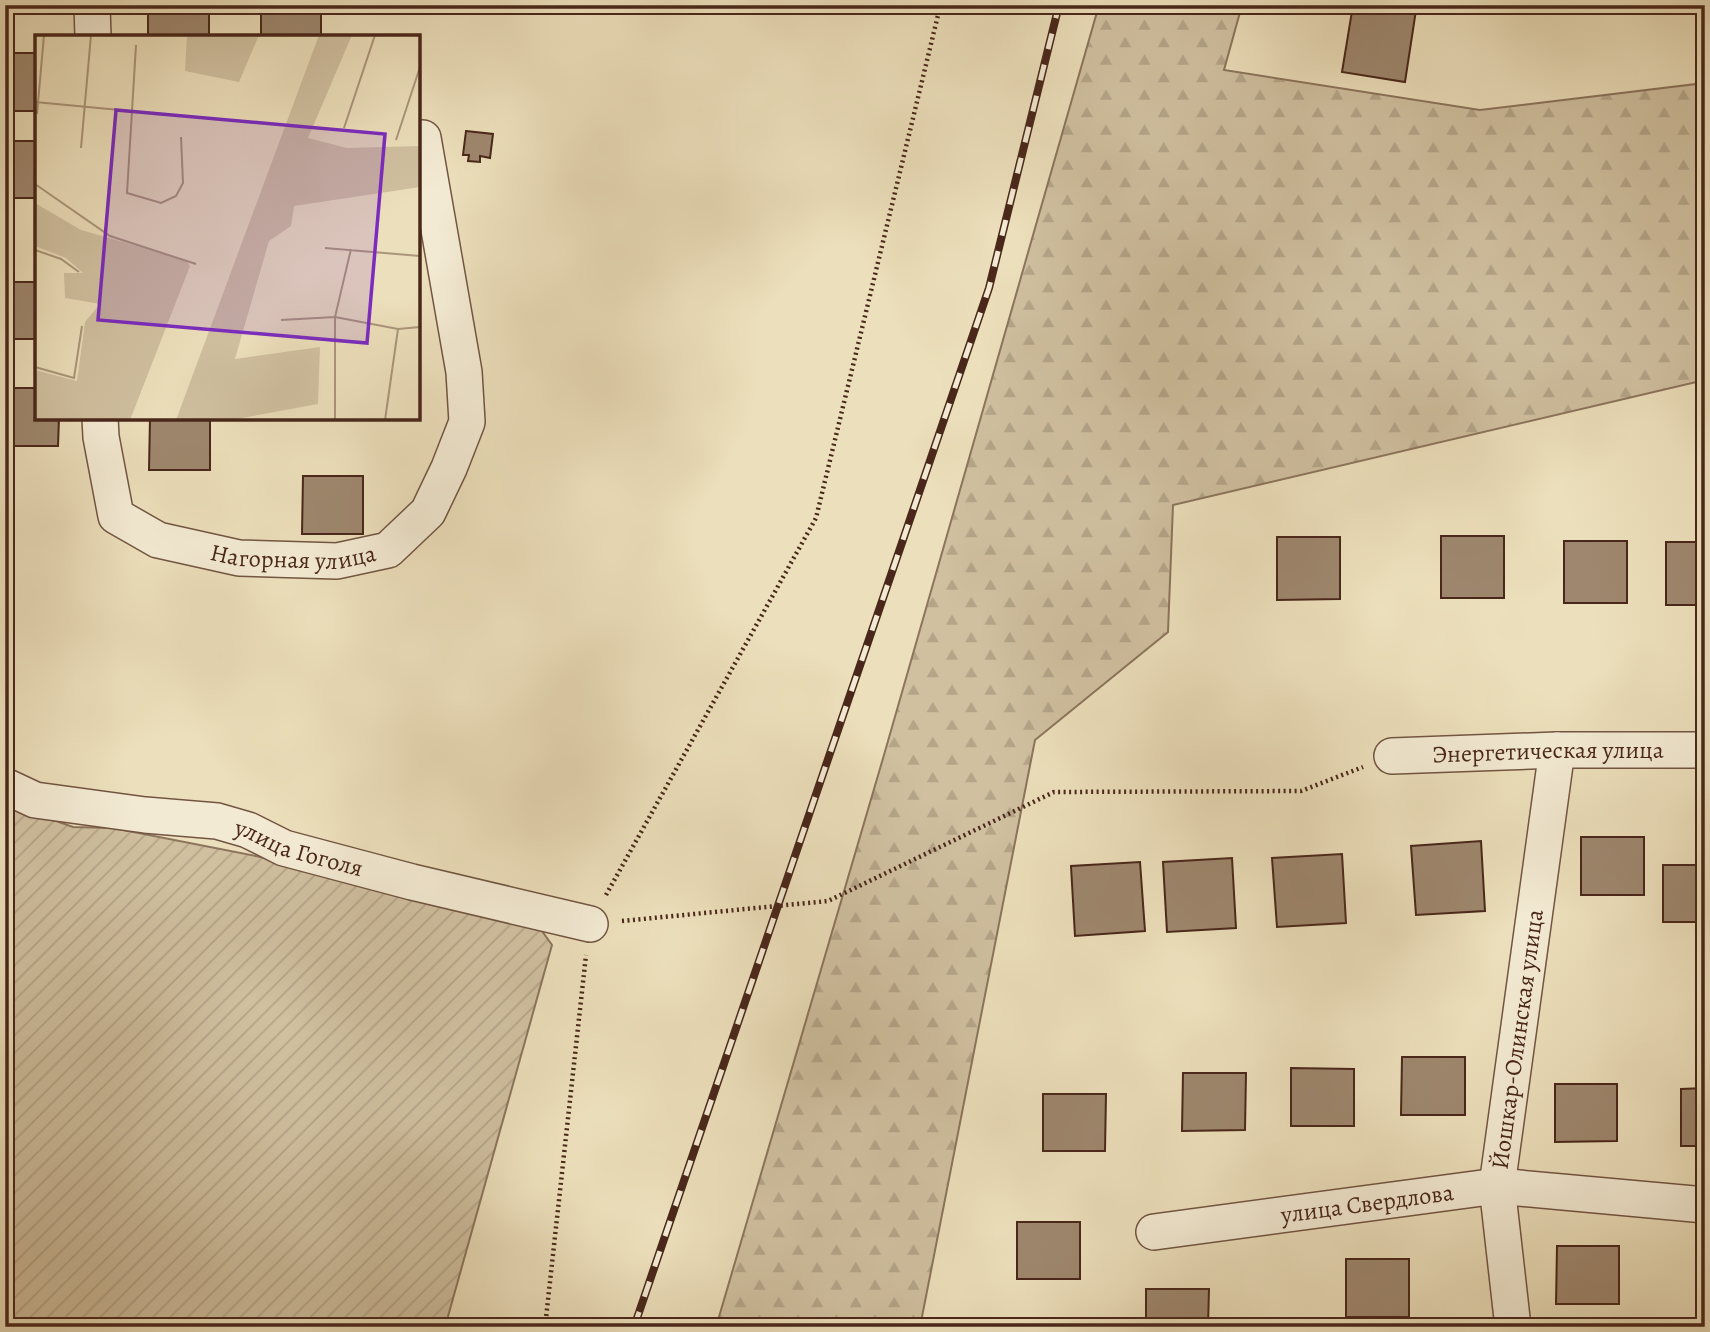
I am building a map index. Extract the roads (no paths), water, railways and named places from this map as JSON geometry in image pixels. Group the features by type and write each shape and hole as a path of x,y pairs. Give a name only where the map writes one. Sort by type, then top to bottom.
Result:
{"street":[{"path":"92,5 93,35"},
{"name":"Нагорная улица","path":"100,420 116,516 158,540 239,558 337,561 388,551 428,512 467,422 464,372 423,138"},
{"name":"Энергетическая улица","path":"1392,756 1557,750 1705,750"},
{"name":"Йошкар-Олинская улица","path":"1513,1327 1497,1186 1557,750"},
{"name":"улица Гоголя","path":"5,786 35,800 145,815 217,821 248,830 284,848 412,882 590,924"},
{"name":"улица Свердлова","path":"1154,1232 1497,1186 1705,1205"}],"railway":[{"path":"634,1327 989,288 1059,5"}]}
